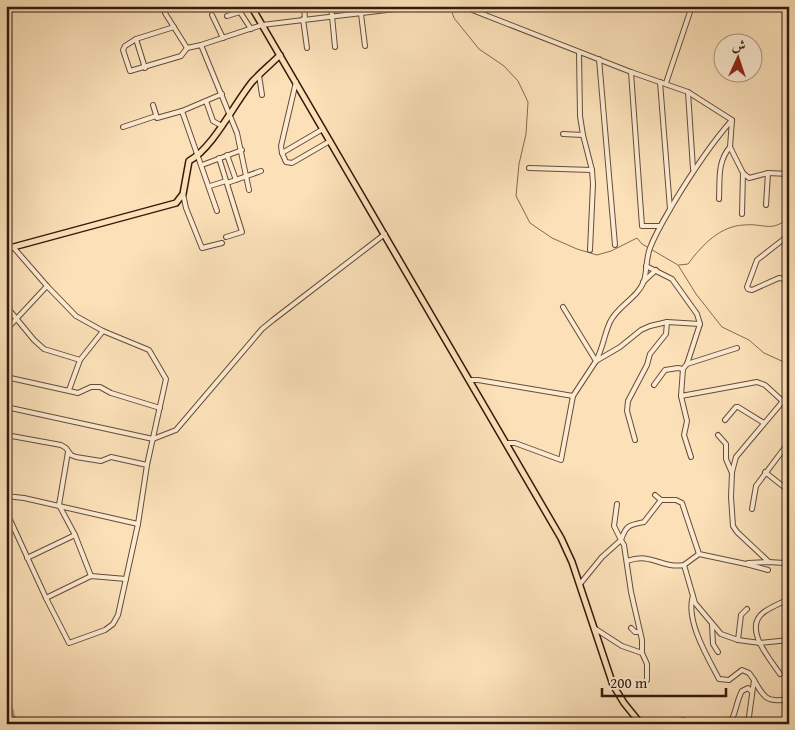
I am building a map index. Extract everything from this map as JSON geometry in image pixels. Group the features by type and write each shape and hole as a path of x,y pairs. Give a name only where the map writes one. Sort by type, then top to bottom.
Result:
{"main road":[{"path":"251,6 561,538 580,584 612,685 624,704 641,724"},
{"path":"6,249 176,203 182,194 189,161 197,156 222,126 252,83 280,55"}],"street":[{"path":"230,6 234,13"},
{"path":"304,6 307,48"},
{"path":"331,6 335,47"},
{"path":"360,6 365,46"},
{"path":"174,27 136,39 125,46 123,50 130,71 181,56 188,48 262,25 420,6"},
{"path":"462,6 631,72 688,92 732,120"},
{"path":"666,83 692,6"},
{"path":"227,16 240,12 251,29"},
{"path":"165,13 188,48"},
{"path":"212,15 223,38"},
{"path":"136,39 145,68"},
{"path":"201,45 222,94 242,150 245,177 249,190"},
{"path":"579,52 580,116 592,170 593,184 590,250"},
{"path":"599,59 615,245"},
{"path":"631,72 642,226 660,226"},
{"path":"259,75 262,95"},
{"path":"296,82 283,135 282,153 286,162 292,163 330,141"},
{"path":"660,82 670,210"},
{"path":"688,92 693,170"},
{"path":"123,127 156,116 157,118 182,111 222,94"},
{"path":"206,101 213,121 222,126"},
{"path":"153,105 156,116"},
{"path":"182,111 217,210"},
{"path":"732,120 730,147 743,173 749,178 768,173 789,174"},
{"path":"644,282 650,248 660,226 693,170 714,140 732,120"},
{"path":"282,153 323,129"},
{"path":"563,134 583,134"},
{"path":"719,199 720,163 730,147"},
{"path":"202,165 242,150"},
{"path":"228,155 236,180"},
{"path":"218,158 242,232 226,237"},
{"path":"529,168 592,170"},
{"path":"210,186 236,180 261,171"},
{"path":"742,214 743,173"},
{"path":"766,205 768,173"},
{"path":"182,194 202,248 222,243"},
{"path":"6,407 153,439 176,430 262,329 385,234"},
{"path":"789,235 757,260 747,287 752,290 779,278 785,279 789,294"},
{"path":"6,511 69,643 105,630 113,624 118,615 126,580 138,524 147,465 166,380 151,352 145,347 104,331 76,316 14,248"},
{"path":"646,266 672,279 697,314 700,324 687,364 683,369 681,396 687,421 684,435 691,457"},
{"path":"507,443 515,443 561,460 573,396 602,350 610,322 616,312 656,270"},
{"path":"6,330 47,286"},
{"path":"6,306 34,340 44,349 80,360"},
{"path":"563,307 596,361"},
{"path":"596,361 620,347 641,330 667,322 700,324"},
{"path":"635,440 627,411 628,401 647,365 650,354 666,334 667,322"},
{"path":"69,390 80,360 104,331"},
{"path":"687,364 737,348"},
{"path":"654,385 665,370 683,369"},
{"path":"6,377 78,393 91,387 100,387 111,393 160,408"},
{"path":"470,380 573,396"},
{"path":"681,396 756,382 765,385 789,407"},
{"path":"769,562 733,526 732,473 736,457 789,394"},
{"path":"725,420 738,407 764,423"},
{"path":"6,435 61,445 66,448 69,454 59,505 75,535 91,576"},
{"path":"718,435 726,444 726,459 732,473"},
{"path":"752,509 756,486 765,472 787,448 789,442"},
{"path":"69,454 101,461 111,456 147,465"},
{"path":"765,472 789,491"},
{"path":"655,495 661,500 676,500 682,503 699,554"},
{"path":"6,496 59,505 138,524"},
{"path":"580,584 602,557 621,540 629,525 644,522 661,500"},
{"path":"617,504 614,526 624,545 642,640 642,653 647,664 646,680"},
{"path":"27,558 75,535"},
{"path":"627,562 644,557 675,567 684,565 699,554 768,570"},
{"path":"746,564 784,563 789,559"},
{"path":"684,565 695,604 721,634 738,640 760,644 788,640 788,609"},
{"path":"46,598 91,576 126,580"},
{"path":"693,596 691,605 698,640 719,679 729,680 742,670 749,673 761,693 769,700 789,699"},
{"path":"780,674 756,637 756,628 758,619 764,612 789,599"},
{"path":"738,640 741,615 747,609"},
{"path":"712,625 712,644 718,652"},
{"path":"593,626 622,646 642,653"},
{"path":"631,628 635,632 640,632"},
{"path":"748,724 754,680"},
{"path":"728,724 731,722 736,703 742,691 748,688 752,691"}],"waterway":[{"path":"450,6 454,18 479,49 504,66 518,81 528,102 526,134 519,164 516,196 530,223 552,238 597,255 611,251 637,238 642,244 678,265 696,294 722,327 749,340 764,353 784,362 789,361"},
{"path":"679,265 688,264 712,238 727,229 744,225 772,226 782,223 789,218"},
{"path":"6,698 12,719 19,724"}]}
